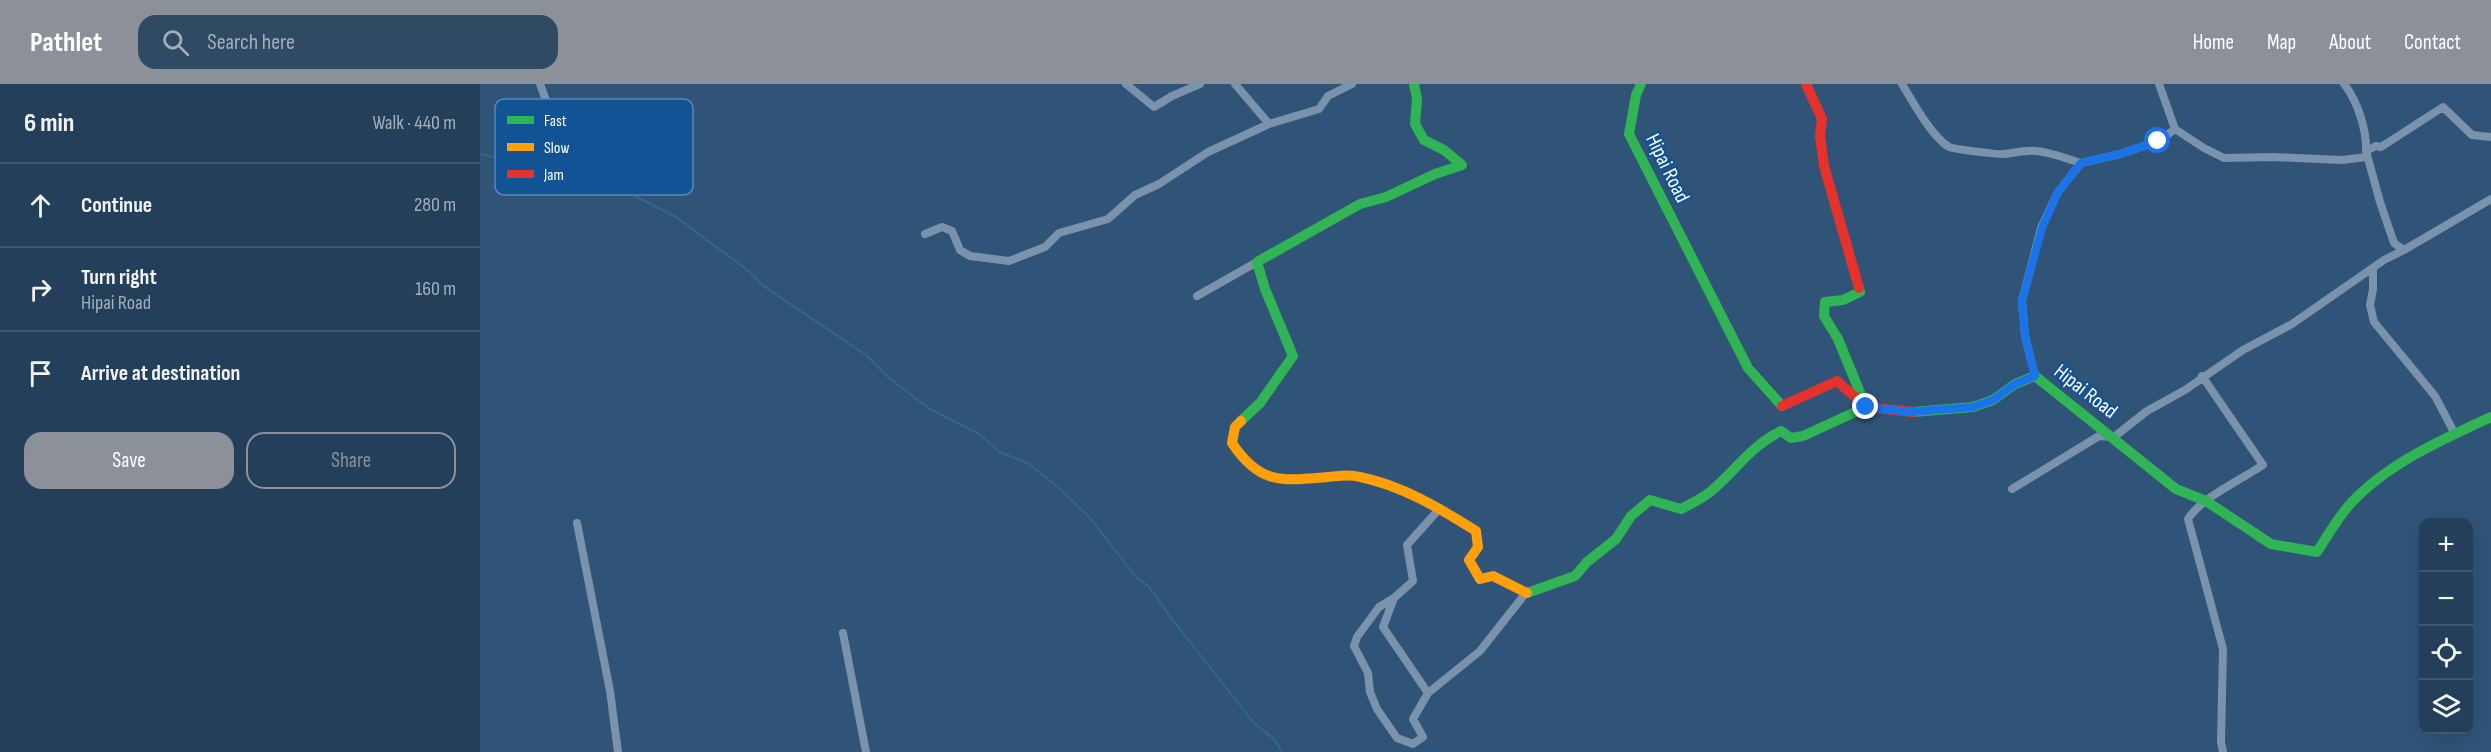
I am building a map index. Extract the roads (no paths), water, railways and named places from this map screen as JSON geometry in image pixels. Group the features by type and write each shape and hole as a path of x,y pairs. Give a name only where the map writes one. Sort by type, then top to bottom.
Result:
{"street":[{"path":"540,84 546,99"},
{"path":"1126,84 1154,107 1200,84"},
{"path":"1235,84 1269,124"},
{"path":"925,234 942,227 952,231 960,250 969,256 1009,261 1045,247 1059,233 1108,219 1135,195 1159,184 1208,152 1269,124 1319,109 1328,96 1352,84"},
{"path":"1197,297 1360,204 1400,193 1435,174 1462,165 1444,150 1424,140 1415,124 1417,99 1414,84"},
{"name":"Hipai Road","path":"1641,84 1636,95 1629,134 1748,368 1781,407 1836,381 1866,407 1910,412 1973,407 1993,400 2015,384 2035,376 2114,437 2176,489 2206,501 2271,544 2317,552 2356,498 2392,470 2455,434 2491,417"},
{"path":"1440,508 1407,545 1413,581 1394,598 1379,607 1354,646 1368,673 1370,692 1377,709 1398,738 1413,744 1423,737 1413,719 1428,693 1480,651 1525,594 1575,576 1587,562 1616,539 1631,516 1650,500 1680,509 1712,491 1739,458 1764,438 1781,431 1791,438 1803,436 1866,407 1838,339 1824,316 1824,302 1843,300 1860,292 1824,166 1820,136 1822,119 1806,84"},
{"path":"1903,84 1933,132 1948,146 1959,150 1984,151 2002,155 2016,151 2038,151 2081,163 2120,154 2158,141 2175,129"},
{"path":"2159,84 2175,129 2224,159 2273,157 2342,160 2366,154 2376,146 2381,147 2443,107 2472,135 2491,137"},
{"path":"2343,84 2350,92 2367,137 2366,154 2394,243 2404,249"},
{"path":"2035,376 2025,336 2022,301 2042,228 2058,192 2081,163"},
{"path":"2013,489 2099,436 2114,437 2147,411 2185,390 2202,376 2243,350 2292,324 2373,268 2491,199"},
{"path":"1257,262 1265,289 1293,356 1260,403 1235,427 1232,442 1238,455 1269,479 1354,475 1408,493 1440,508 1476,531 1478,547 1469,560 1480,579 1493,576 1525,594"},
{"path":"2373,268 2370,305 2374,322 2435,396 2455,434"},
{"path":"2202,376 2263,465 2206,501 2188,519 2223,650 2221,742 2223,752"},
{"path":"577,523 610,691 618,752"},
{"path":"1394,598 1383,627 1428,693"},
{"path":"843,633 866,752"}],"waterway":[{"path":"480,154 495,157"},
{"path":"633,195 676,217 750,272 761,284 867,356 890,379 930,409 979,434 1000,452 1029,464 1059,488 1090,518 1137,578 1148,586 1254,723 1274,739 1282,752"}]}
